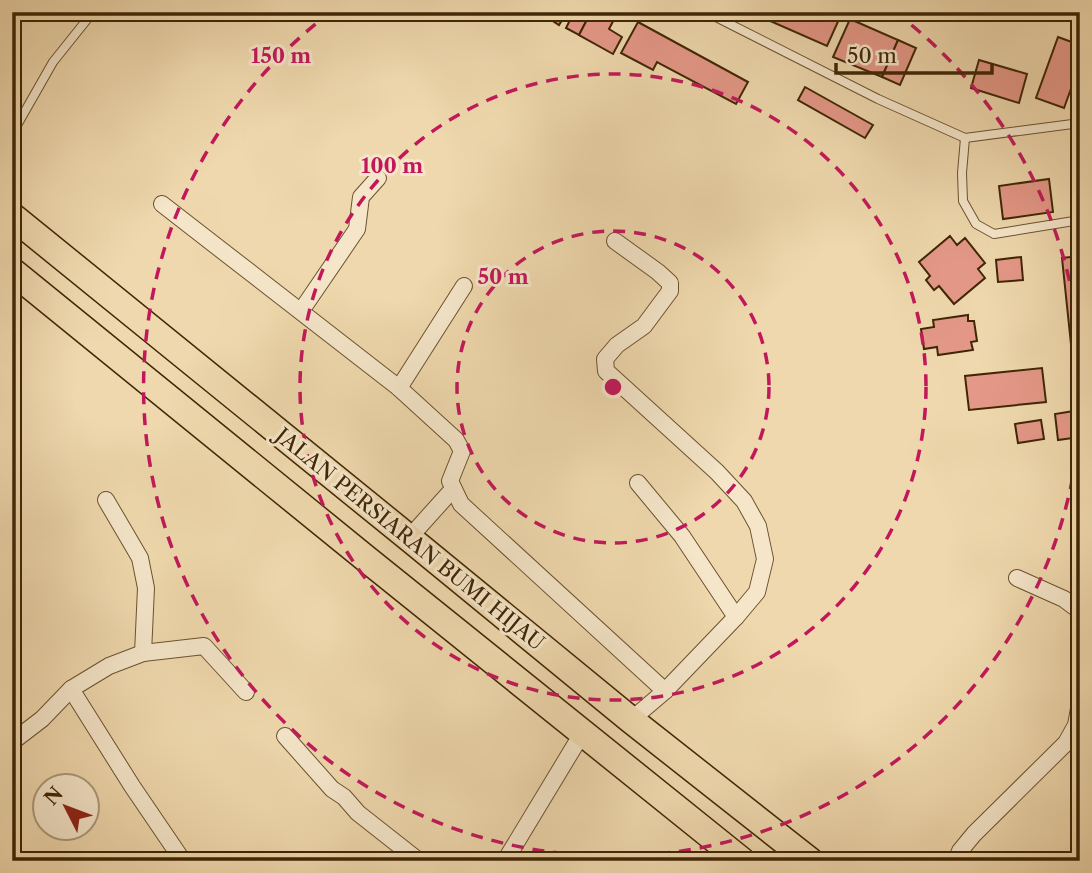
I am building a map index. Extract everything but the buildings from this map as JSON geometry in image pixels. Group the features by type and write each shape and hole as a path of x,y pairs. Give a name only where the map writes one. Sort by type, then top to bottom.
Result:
{"main road":[{"name":"JALAN PERSIARAN BUMI HIJAU","path":"12,216 631,720 810,861"},
{"name":"JALAN PERSIARAN BUMI HIJAU","path":"12,271 743,861"},
{"path":"186,412 214,379"}],"street":[{"path":"301,311 357,229 361,197 378,178"},
{"path":"162,204 399,388 456,440 462,451 450,481 461,504 665,691"},
{"path":"615,241 670,283 670,292 644,326 617,345 605,359 606,371 744,500 758,526 765,559 757,592 665,691 631,720"},
{"path":"399,388 464,286"},
{"path":"638,483 682,536 736,617"},
{"path":"409,538 453,489"},
{"path":"106,500 140,558 146,587 143,653"},
{"path":"1017,578 1064,599 1080,611"},
{"path":"12,742 42,719 71,689 109,666 143,653 204,646 246,692"},
{"path":"71,689 131,786 183,861"},
{"path":"956,861 960,851 974,834 1066,743 1076,725 1080,703"},
{"path":"505,861 583,732"},
{"path":"285,736 358,814 419,861"}],"lane":[{"path":"12,134 53,62 93,12"},
{"path":"706,12 878,99 965,138 1080,123"},
{"path":"965,138 963,201 976,224 994,234 1080,220"}]}
